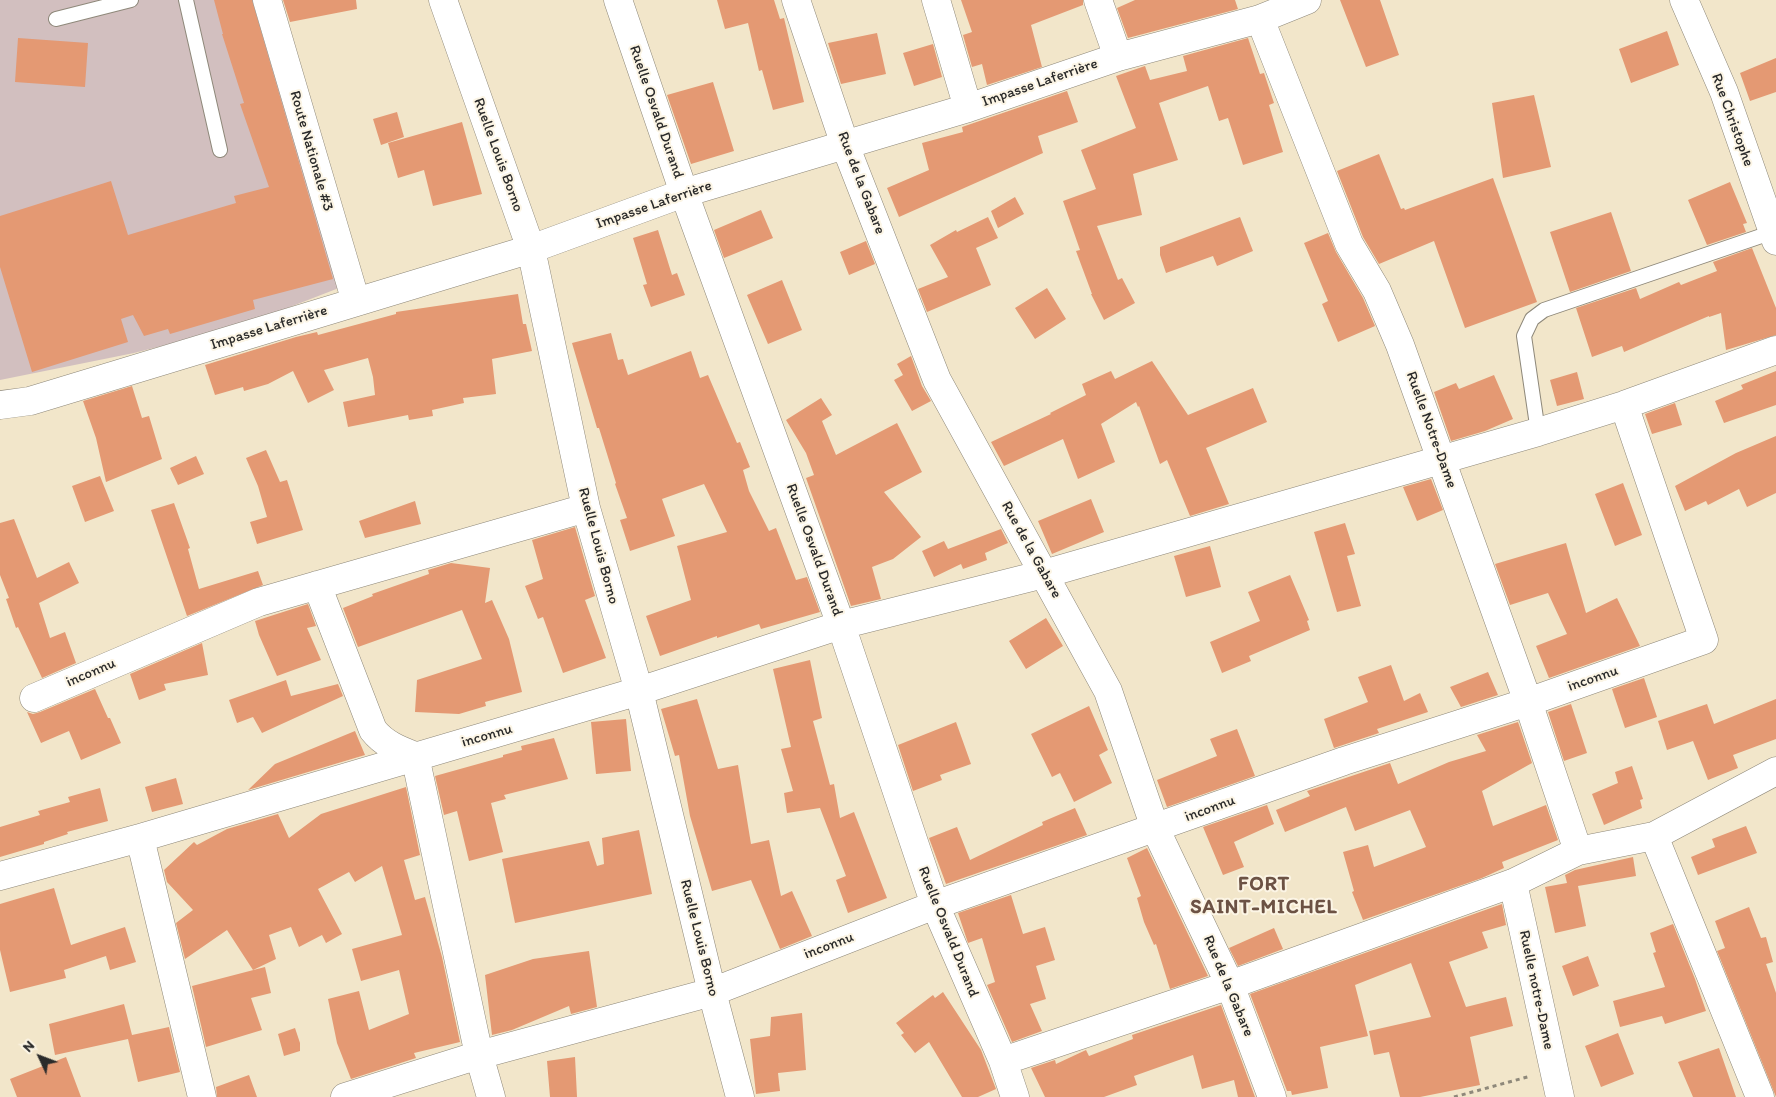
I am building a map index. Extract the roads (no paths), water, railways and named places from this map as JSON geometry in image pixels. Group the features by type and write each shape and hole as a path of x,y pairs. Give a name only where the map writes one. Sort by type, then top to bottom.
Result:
{"street":[{"name":"Route Nationale #3","path":"267,0 356,302"},
{"name":"Ruelle Louis Borno","path":"443,0 531,249 586,508 639,691 712,992 740,1097"},
{"name":"Ruelle Osvald Durand","path":"618,0 684,193 842,625 935,906 1002,1061 1015,1097"},
{"name":"Rue de la Gabare","path":"796,0 845,145 937,380 1108,691 1155,828 1230,985 1272,1097"},
{"path":"936,0 968,108"},
{"path":"1098,0 1118,57"},
{"name":"Rue Christophe","path":"1684,0 1724,92 1774,237"},
{"name":"Impasse Laferrière","path":"0,405 30,401 531,249 684,193 968,108 1118,57 1283,7"},
{"name":"Ruelle Notre-Dame","path":"1283,7 1349,244 1377,291 1400,345 1528,702 1578,851"},
{"name":"inconnu","path":"0,876 140,838 639,691 842,625 1044,574 1538,432 1624,405 1776,350"},
{"name":"inconnu","path":"345,1097 479,1055 712,992 935,906 1344,760 1528,702 1704,640 1624,405"},
{"name":"inconnu","path":"34,698 259,602 586,508"},
{"path":"317,585 372,730 389,745 415,756 479,1055 491,1097"},
{"path":"1002,1061 1230,985 1513,882 1578,851 1654,836 1776,771"},
{"path":"1654,836 1760,1097"},
{"path":"140,838 202,1097"},
{"name":"Ruelle notre-Dame","path":"1513,882 1560,1097"}],"lane":[{"path":"56,19 131,0"},
{"path":"186,0 220,150"},
{"path":"1538,432 1524,336 1532,319 1544,310 1774,237"}],"district":[{"name":"FORT SAINT-MICHEL","path":"1264,896"}]}
